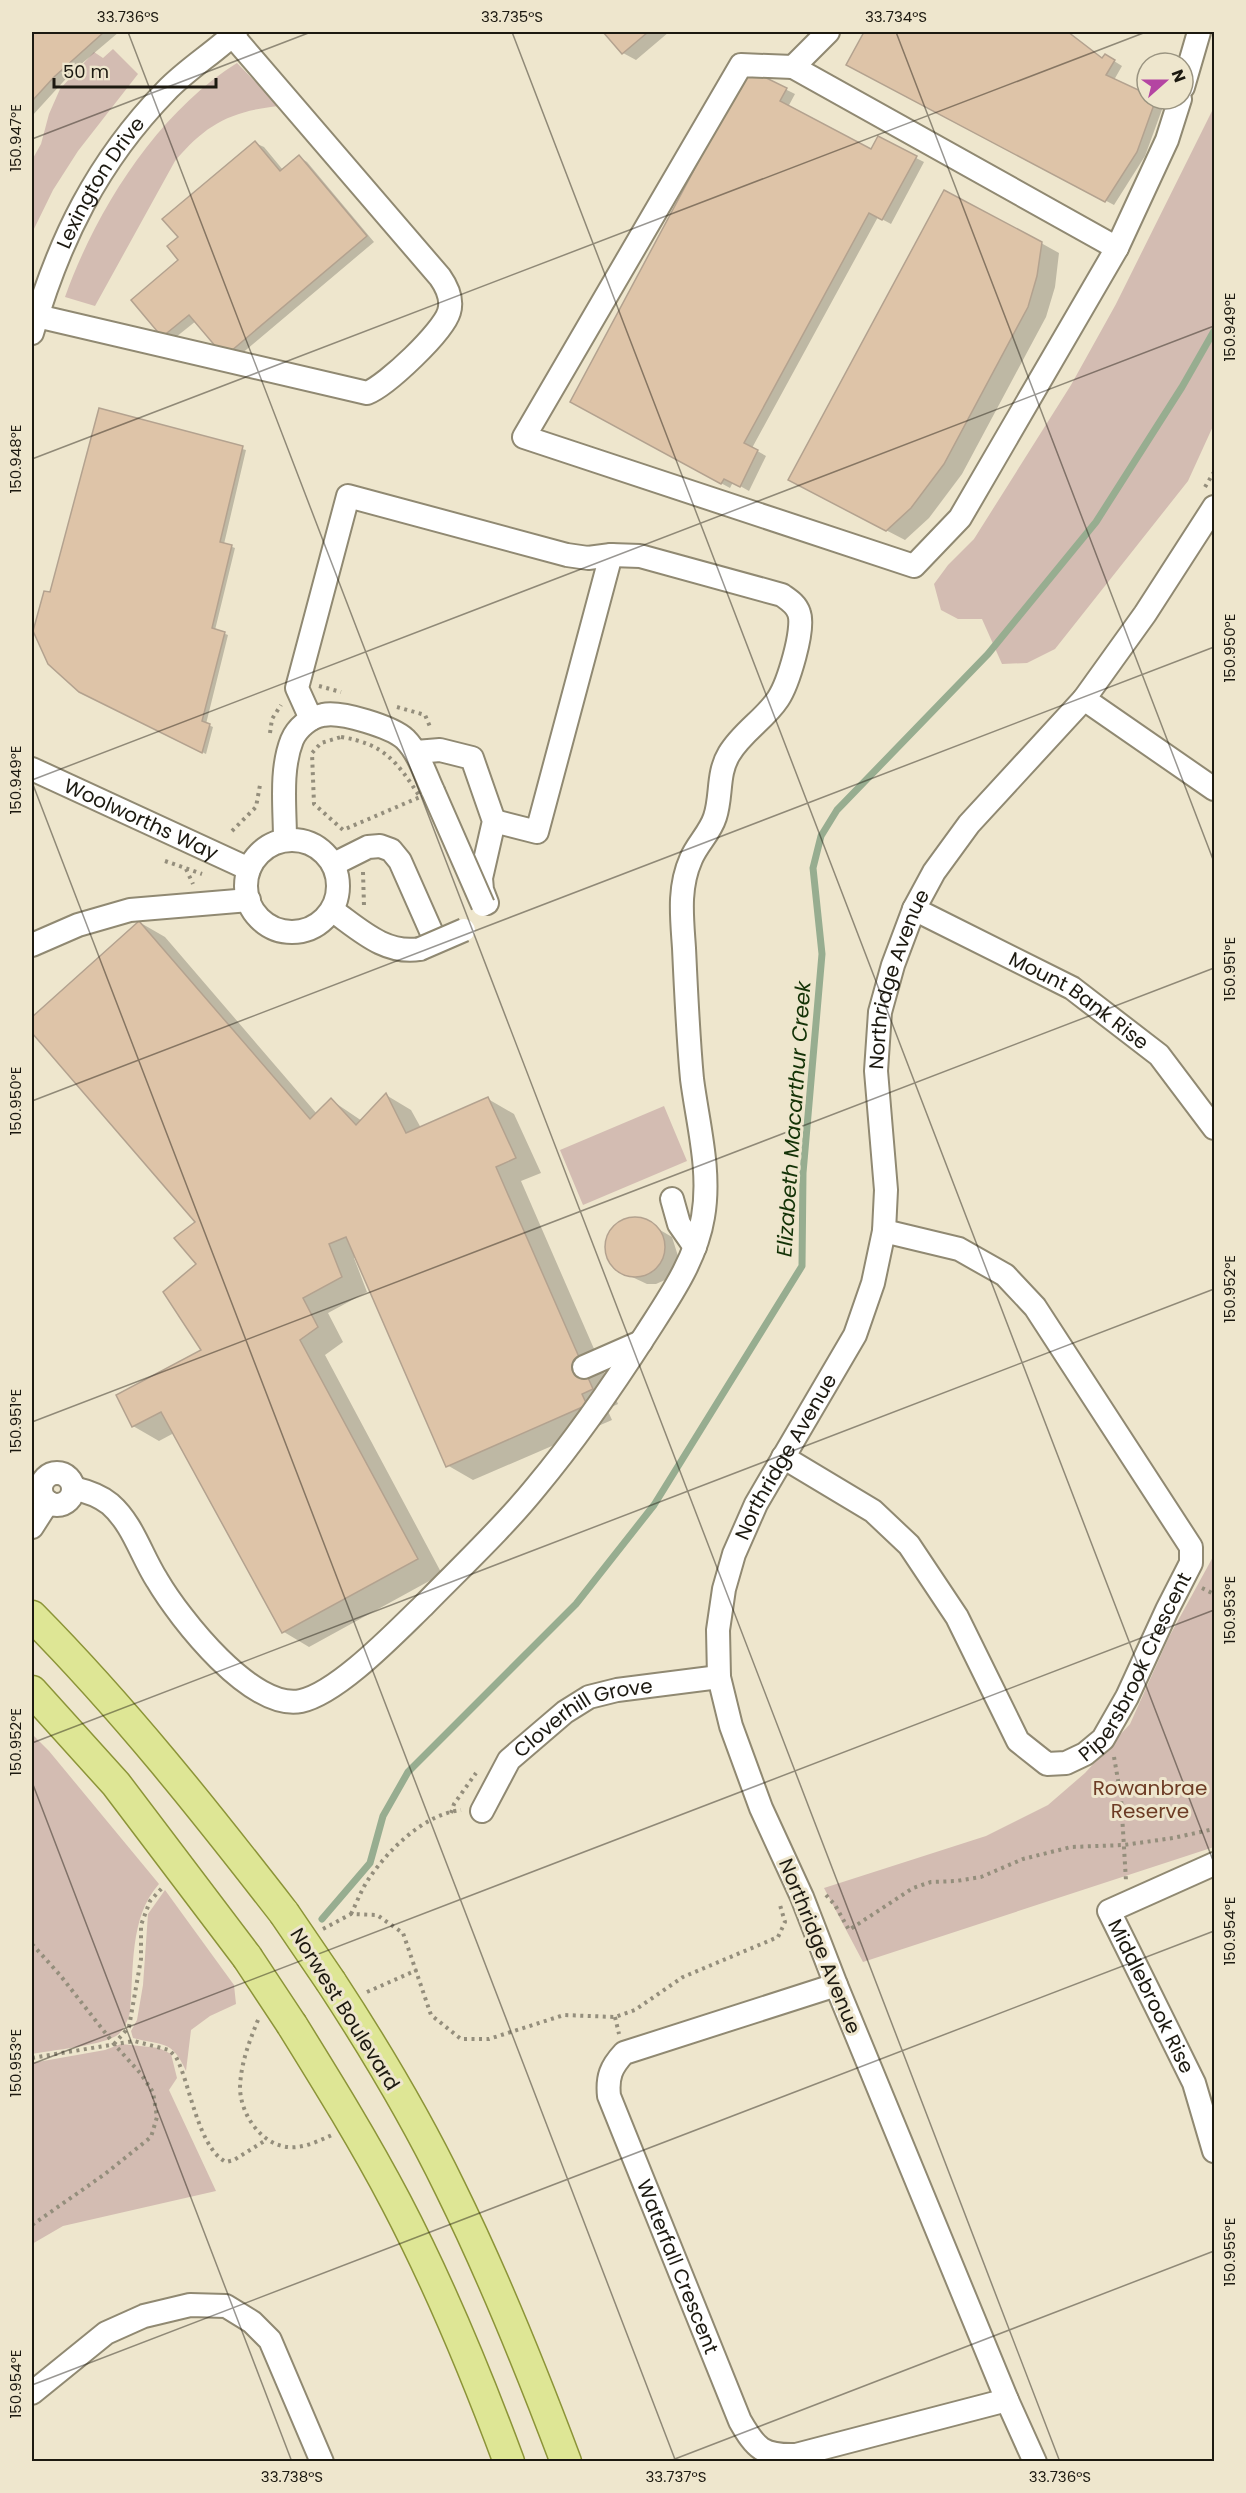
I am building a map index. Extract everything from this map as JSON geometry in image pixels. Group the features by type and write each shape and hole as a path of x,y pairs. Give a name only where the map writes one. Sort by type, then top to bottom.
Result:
{"main road":[{"name":"Norwest Boulevard","path":"32,1616 89,1674 154,1749 284,1913 338,1992 450,2186 496,2285 566,2462"},
{"path":"32,1691 116,1784 247,1958 354,2125 397,2203 469,2356 509,2462"}],"street":[{"path":"793,67 828,32"},
{"path":"1193,51 1199,32"},
{"path":"34,325 367,393 384,384 439,329 450,310 447,287 234,33"},
{"name":"Lexington Drive","path":"34,325 40,275 66,235 92,186 127,134 167,90 234,33"},
{"path":"1117,248 793,67 741,65 524,437 914,566 960,518 1117,248 1167,140 1176,111"},
{"path":"32,1527 41,1486 49,1475 59,1473 69,1478 73,1488 100,1497 123,1518 168,1598 216,1655 237,1675 274,1700 300,1701 328,1689 383,1646 535,1490 605,1396 641,1342 683,1274 695,1247 703,1219 706,1186 692,1079 681,896 692,857 717,812 721,770 729,753 779,698 786,684 801,627 799,614 793,603 782,595 640,556 611,555 588,558 567,555 348,496 297,688 311,719"},
{"name":"Northridge Avenue","path":"1035,2462 1007,2400 802,1897 761,1808 731,1726 719,1677 718,1630 724,1588 734,1554 756,1504 855,1335 873,1283 884,1231 886,1190 876,1071 880,1012 893,964 914,909 934,872 969,825 1084,699 1145,614 1209,499"},
{"path":"494,821 537,832 611,555"},
{"path":"1084,699 1215,789"},
{"path":"285,840 286,763 292,738 301,726 311,719 335,714 390,729 416,752 485,904 481,878 494,821 472,758 440,750 416,752"},
{"name":"Woolworths Way","path":"32,769 249,869"},
{"path":"285,840 300,841 325,854 333,864 337,877 337,890 332,910 312,928 297,932 281,930 267,924 256,914 246,890 249,869 263,850 285,840"},
{"path":"333,864 368,846 380,846 391,850 400,861 426,940"},
{"path":"32,945 70,928 130,910 249,900"},
{"name":"Mount Bank Rise","path":"914,909 1072,988 1158,1054 1215,1128"},
{"path":"332,910 390,948 406,952 426,940 464,930"},
{"path":"672,1198 679,1224 695,1247"},
{"name":"Pipersbrook Crescent","path":"783,1457 873,1511 909,1545 957,1617 1018,1741 1047,1764 1066,1762 1085,1754 1103,1739 1127,1697 1191,1563 1191,1547 1035,1307 1005,1275 959,1249 884,1231"},
{"path":"584,1367 641,1342"},
{"name":"Cloverhill Grove","path":"482,1811 509,1760 566,1712 589,1697 617,1690 719,1677"},
{"path":"1119,1907 1215,1864"},
{"name":"Middlebrook Rise","path":"1119,1907 1194,2083 1215,2151"},
{"name":"Waterfall Crescent","path":"836,1985 624,2053 612,2066 608,2081 609,2096 740,2421 760,2449 776,2456 796,2455 1007,2400"},
{"path":"32,2393 106,2333 144,2316 190,2305 226,2306 252,2322 270,2340 322,2462"}],"path":[{"path":"1209,499 1215,472"},
{"path":"341,737 357,739 389,755 420,797 343,830 314,804 312,771 312,753 321,743 341,737"},
{"path":"232,831 256,807"},
{"path":"165,861 209,876"},
{"path":"186,868 194,886"},
{"path":"363,869 364,910"},
{"path":"1103,1739 1114,1755 1122,1797 1124,1845 1119,1907"},
{"path":"451,1813 454,1804 480,1767"},
{"path":"321,1932 351,1914 370,1878 396,1844 430,1821 458,1810 482,1811"},
{"path":"819,1888 835,1905 849,1930 914,1888 932,1882 981,1877 1023,1859 1071,1847 1124,1845 1173,1838 1215,1828"},
{"path":"114,2044 129,2027 135,2005 141,1959 141,1926 150,1901 169,1880"},
{"path":"351,1914 377,1915 403,1933 431,2015 461,2039 489,2039 564,2015 615,2017 635,2010 683,1977 778,1937 785,1922 780,1906"},
{"path":"32,1944 141,2074 153,2092 157,2117 151,2137 105,2174 32,2225"},
{"path":"338,1992 417,1970"},
{"path":"261,2013 245,2052 240,2085 241,2099 255,2128 266,2140 279,2146 296,2148 334,2134"},
{"path":"32,2058 134,2041 170,2050 180,2064 201,2126 215,2155 226,2162 234,2160 266,2140"}],"green space":[{"path":"113,49 138,74 78,151 53,190 32,233 32,160 41,144 49,114 60,89 94,52 103,58"},
{"path":"237,63 279,106 233,116 209,129 186,148 175,161 95,306 65,297 94,231 133,166 181,108"},
{"path":"1214,107 1214,424 1188,481 1055,649 1027,663 1002,664 982,619 958,619 941,610 934,584 948,565 974,539 1071,385 1116,304"},
{"path":"664,1106 687,1161 583,1205 560,1150"},
{"name":"Rowanbrae Reserve","path":"1214,1555 1214,1847 863,1962 824,1888 986,1836 1048,1805 1085,1773 1130,1724 1169,1637"},
{"path":"32,1734 49,1751 159,1884 149,1897 142,1912 135,1945 130,2012 121,2031 116,2036 99,2042 32,2054"},
{"path":"165,1890 234,1985 236,2004 210,2016 191,2030 186,2071 176,2053 171,2049 133,2038 131,2031 137,2020 143,1985 148,1914"},
{"path":"121,2044 159,2048 171,2054 177,2078 169,2090 216,2191 63,2226 32,2244 32,2063 105,2050"}],"building":[{"path":"32,32 104,32 54,77 32,101"},
{"path":"603,32 648,32 622,54"},
{"path":"864,32 1068,32 1102,58 1105,54 1115,60 1106,75 1135,88 1135,111 1152,111 1137,152 1105,202 846,65"},
{"path":"748,69 787,88 780,101 871,149 878,136 917,156 882,220 869,213 744,443 758,450 740,487 724,479 721,484 570,402"},
{"path":"255,141 280,171 299,155 367,236 231,351 228,349 222,354 189,315 162,337 131,300 178,260 167,246 178,237 162,219"},
{"path":"944,190 1042,242 1037,276 1028,307 944,464 911,508 886,531 788,480"},
{"path":"99,408 243,446 220,542 232,545 212,628 225,632 202,721 210,724 202,753 79,692 48,664 33,631 44,591 50,592"},
{"path":"139,921 310,1119 331,1098 356,1125 386,1093 406,1133 488,1097 516,1158 496,1167 593,1389 582,1394 587,1405 446,1467 346,1237 329,1244 342,1277 303,1298 318,1327 300,1340 418,1559 282,1633 161,1412 132,1427 116,1395 201,1350 163,1292 196,1264 174,1238 195,1222 32,1033 32,1017"},
{"path":"629,1217 641,1217 652,1222 660,1230 665,1247 663,1259 652,1272 641,1277 629,1277 618,1272 610,1264 605,1253 605,1241 610,1230 618,1222"}],"waterway":[{"name":"Elizabeth Macarthur Creek","path":"322,1919 370,1863 383,1816 408,1772 576,1604 654,1505 802,1266 803,1173 822,954 813,868 821,836 837,810 988,654 1096,522 1182,387 1214,331"}]}
